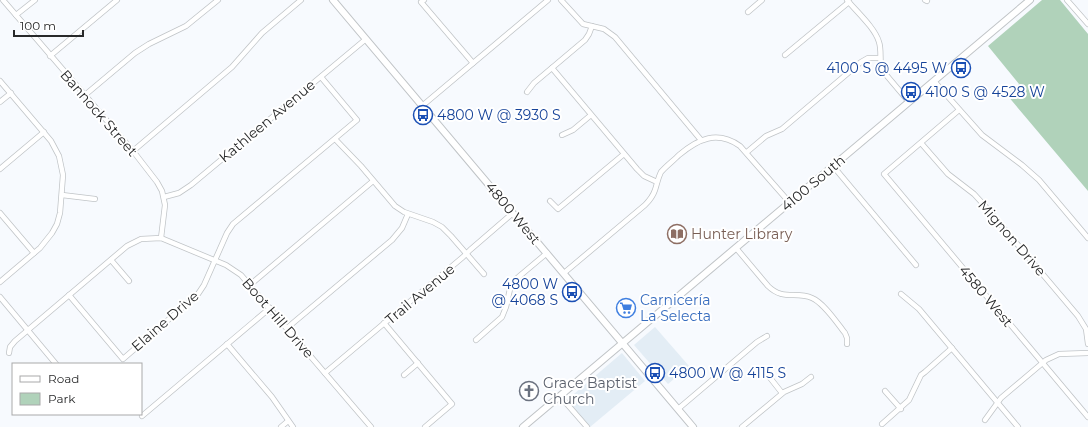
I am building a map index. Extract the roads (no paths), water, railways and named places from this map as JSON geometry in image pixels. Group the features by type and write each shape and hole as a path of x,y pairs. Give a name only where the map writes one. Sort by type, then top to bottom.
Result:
{"main road":[{"name":"4800 West","path":"333,0 693,427"},
{"name":"4100 South","path":"523,427 1030,0"}],"street":[{"name":"Bannock Street","path":"4,0 157,182 164,197 165,213 161,238"},
{"path":"16,15 35,0"},
{"path":"50,56 117,0"},
{"path":"85,95 140,50 186,26 218,0"},
{"path":"133,152 232,68 262,33 301,0"},
{"path":"422,106 548,0"},
{"path":"561,0 580,21 586,25 604,29 615,37 701,140"},
{"path":"748,12 762,0"},
{"path":"1068,0 1088,24"},
{"path":"422,1 472,63"},
{"path":"785,55 848,1 876,35 880,46 881,67 884,73 909,102"},
{"path":"527,92 534,83 585,40 590,34 592,26"},
{"name":"Kathleen Avenue","path":"164,197 179,193 191,185 366,39"},
{"path":"747,152 766,136 781,130 861,62 868,58 880,58"},
{"path":"552,68 644,176 657,182"},
{"name":"Elaine Drive","path":"69,295 122,358 195,297 204,285 227,233 233,224 357,120 321,77"},
{"path":"0,80 53,144 61,161 63,175 60,213 55,229 47,242 0,282"},
{"path":"934,81 987,140 1033,174 1088,238"},
{"path":"0,102 10,93"},
{"path":"921,143 959,110"},
{"path":"562,135 573,130 591,115"},
{"path":"0,169 44,132"},
{"path":"564,273 645,205 653,194 659,175 666,166 688,148 701,140 709,138 723,138 735,142 747,152 790,203"},
{"path":"335,139 395,206 408,214 430,221 442,227 484,274"},
{"name":"4580 West","path":"921,143 884,174 1088,417"},
{"name":"Mignon Drive","path":"921,143 948,174 974,194 985,206 1078,316 1086,329 1088,344"},
{"path":"550,201 557,209 624,154"},
{"path":"833,166 916,265"},
{"path":"251,284 374,181"},
{"path":"62,195 96,199"},
{"path":"0,213 34,253"},
{"name":"Trail Avenue","path":"325,373 513,213"},
{"path":"287,328 392,240 400,232 408,214"},
{"name":"Boot Hill Drive","path":"9,353 13,343 127,246 146,238 161,238 215,260 236,271 251,284 371,427"},
{"path":"736,248 774,291 785,295 807,296 820,303 845,333 847,344"},
{"path":"476,340 502,317 510,289 516,279 547,253"},
{"path":"111,260 129,281"},
{"path":"901,294 919,309 1018,427"},
{"path":"0,297 55,363"},
{"path":"142,416 270,308"},
{"path":"384,323 452,404 425,427"},
{"path":"678,409 766,336"},
{"path":"227,344 272,397 288,421 294,427"},
{"path":"882,424 901,409 909,400 919,380 925,372 952,348"},
{"path":"985,420 997,402 1051,357 1059,354 1088,353"},
{"path":"404,375 418,363"},
{"path":"767,374 782,393"},
{"path":"742,427 782,393 802,384 811,377"},
{"path":"885,391 901,409"},
{"path":"560,396 587,427"},
{"path":"281,427 288,421"}],"place":[{"name":"4100 S @ 4495 W","path":"961,68"},
{"name":"4100 S @ 4528 W","path":"911,92"},
{"name":"4800 W @ 3930 S","path":"423,115"},
{"name":"Hunter Library","path":"677,234"},
{"name":"4800 W @ 4068 S","path":"572,292"},
{"name":"Carnicería La Selecta","path":"626,308"},
{"name":"4800 W @ 4115 S","path":"655,373"},
{"name":"Grace Baptist Church","path":"529,391"}]}
